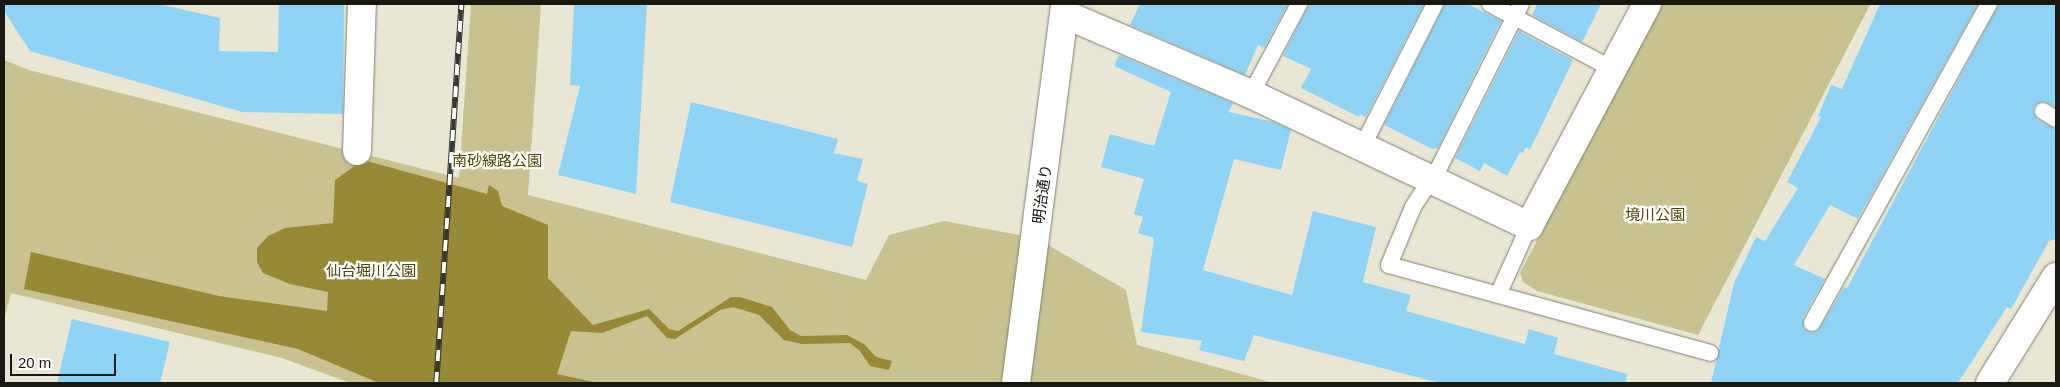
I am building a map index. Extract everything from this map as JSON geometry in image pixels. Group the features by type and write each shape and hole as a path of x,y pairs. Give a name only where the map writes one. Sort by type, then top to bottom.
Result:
{"street":[{"path":"357,151 362,4"},
{"path":"1064,9 1252,94 1530,226 1647,4"},
{"name":"明治通り","path":"1016,383 1043,186 1064,9"},
{"path":"1990,383 2056,276"}],"lane":[{"path":"1252,94 1299,4"},
{"path":"1362,147 1435,4"},
{"path":"1490,4 1518,10 1612,69"},
{"path":"1812,323 1989,4"},
{"path":"1518,10 1433,180 1414,207 1389,265 1710,353"},
{"path":"1498,295 1530,226"}],"green space":[{"name":"仙台堀川公園","path":"471,4 541,4 528,195 866,280 889,235 944,221 1036,238 1126,290 1137,345 1274,383 350,383 282,358 11,293 4,319 4,60 29,70 459,178"},
{"name":"境川公園","path":"1660,4 1870,5 1698,335 1537,291 1523,282 1520,273"}],"shaded area":[{"path":"363,160 487,194 489,185 498,191 502,206 548,225 548,278 593,325 649,309 669,329 678,331 731,297 740,297 772,307 790,330 801,336 847,335 864,344 876,357 892,361 889,370 870,366 860,351 850,343 802,344 784,340 759,315 733,307 720,310 675,339 667,338 647,316 602,333 571,331 557,374 598,383 379,383 298,349 24,289 31,252 219,296 327,311 328,292 290,284 263,273 257,262 257,248 268,236 285,228 333,223 335,180"}],"building":[{"path":"4,4 159,4 220,18 219,51 278,52 279,4 344,4 343,114 242,112 30,51 4,11"},
{"path":"574,4 647,4 636,194 558,175 580,86 570,85"},
{"path":"1140,4 1288,4 1264,48 1258,45 1245,75 1130,25"},
{"path":"1309,4 1424,4 1366,117 1360,114 1359,117 1301,88 1311,69 1283,56"},
{"path":"1445,4 1468,4 1501,21 1438,148 1432,149 1384,125"},
{"path":"1537,4 1601,4 1582,42 1532,15"},
{"path":"1880,4 1978,4 1858,219 1830,205 1794,265 1825,279 1803,318 1804,329 1812,333 1818,331 1844,287 1847,288 1999,4 2056,4 2056,107 2043,101 2035,105 2033,111 2038,120 2056,129 2056,239 2049,241 2011,309 2007,307 1958,383 1711,383 1734,283 1756,237 1765,241 1798,188 1787,182 1821,117 1818,116 1831,85 1842,89"},
{"path":"1519,31 1573,60 1530,150 1526,147 1523,153 1520,152 1507,176 1484,163 1480,171 1455,158"},
{"path":"1119,55 1233,103 1229,112 1274,122 1291,130 1281,170 1234,159 1203,270 1292,295 1313,211 1376,227 1363,282 1411,295 1406,311 1525,344 1529,329 1558,338 1554,354 1627,374 1626,383 1440,383 1254,335 1244,361 1199,350 1202,341 1141,332 1154,238 1138,233 1143,217 1134,214 1144,179 1101,167 1110,134 1154,146 1171,92 1114,66"},
{"path":"691,102 838,139 834,153 863,159 857,181 868,184 852,247 670,202"},
{"path":"72,319 170,342 160,383 57,383"}],"railway":[{"path":"436,383 461,4"}],"park label":[{"name":"南砂線路公園","path":"497,161"}]}
